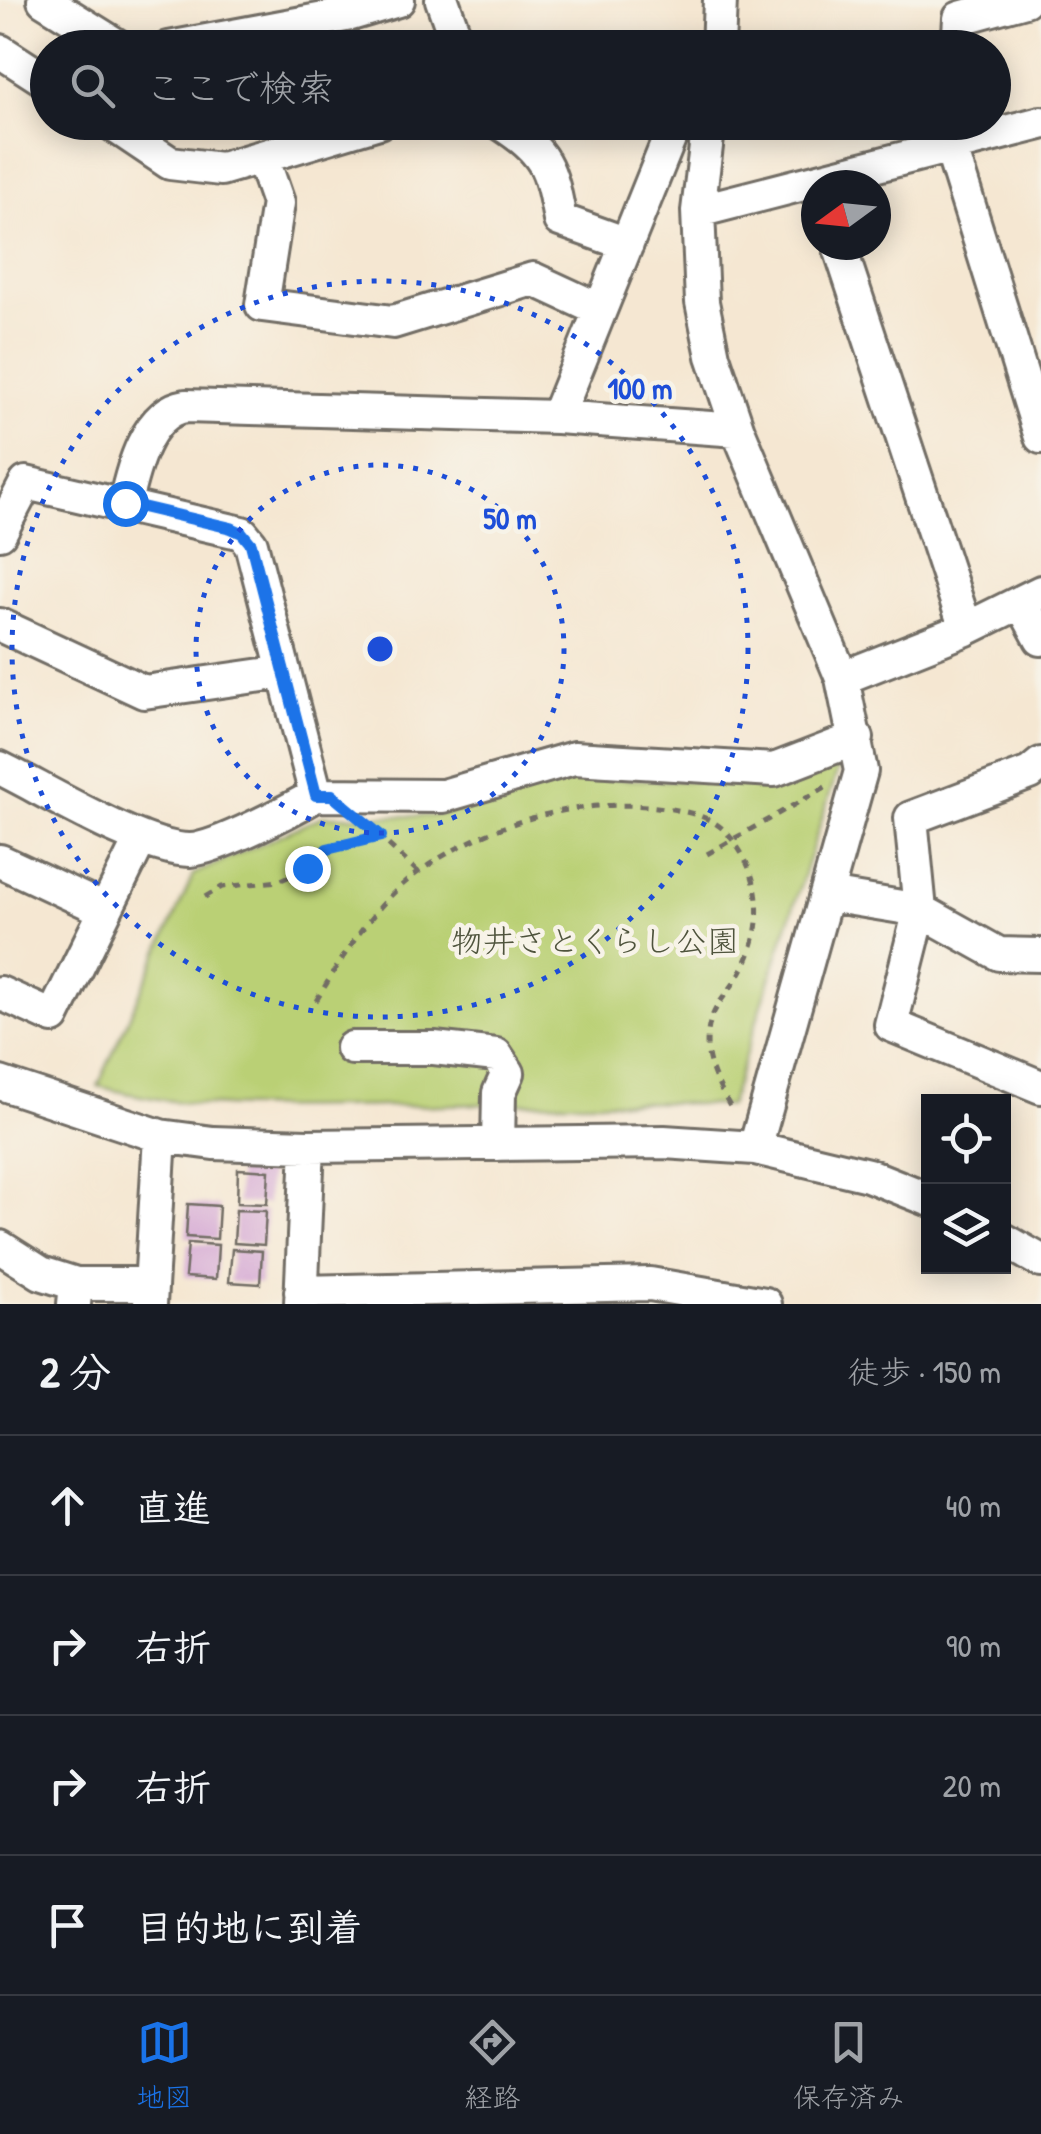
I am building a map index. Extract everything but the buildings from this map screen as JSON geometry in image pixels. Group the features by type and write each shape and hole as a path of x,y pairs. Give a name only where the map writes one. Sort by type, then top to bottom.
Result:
{"street":[{"path":"44,0 93,30"},
{"path":"265,30 351,14 398,0"},
{"path":"442,0 453,30"},
{"path":"719,30 720,0"},
{"path":"959,30 960,18 1024,0"},
{"path":"0,51 30,70"},
{"path":"1011,128 1041,124"},
{"path":"136,140 170,163 221,170 319,140"},
{"path":"527,140 550,166 560,220 627,244"},
{"path":"558,417 669,140"},
{"path":"706,140 698,211 702,302 713,356 738,430 842,678 862,771 755,1148"},
{"path":"856,170 941,140"},
{"path":"953,140 1041,437"},
{"path":"262,157 278,203 262,305 393,322 533,279 600,310"},
{"path":"698,211 801,187"},
{"path":"844,260 966,628"},
{"path":"125,503 138,448 176,407 558,417 738,430"},
{"path":"0,534 26,483 242,533 251,544 284,672 324,795"},
{"path":"842,678 1031,597 1041,639"},
{"path":"0,625 144,692 284,672"},
{"path":"0,768 141,838 191,850 324,795 443,796 574,758 774,770 857,738"},
{"path":"1041,764 1030,774 911,818 920,910 892,1025 1041,1087"},
{"path":"0,992 52,1018 141,838"},
{"path":"0,861 105,910"},
{"path":"828,895 920,910 1000,954 1041,955"},
{"path":"352,1048 434,1048 496,1055 508,1073 499,1093 498,1144"},
{"path":"0,1083 160,1136 308,1146 664,1142 755,1148 868,1174 921,1196"},
{"path":"0,1247 75,1294 151,1294 160,1136"},
{"path":"308,1146 301,1298 447,1296 650,1284 766,1304"},
{"path":"1011,1244 1041,1261"}],"path":[{"path":"706,854 814,796 843,774"},
{"path":"324,795 381,836 418,872"},
{"path":"316,1001 361,933 418,872 475,839 520,821 591,807 638,804 699,814 732,839 746,859 759,901 758,932 736,979 714,1006 707,1036 714,1079 732,1110"},
{"path":"205,897 222,886 279,881 307,868 327,849 381,836"}],"green space":[{"name":"物井さとくらし公園","path":"840,763 729,1106 600,1102 241,1107 170,1101 98,1086 194,874 323,816 432,816 575,778 778,783"}],"route":[{"path":"125,503 231,528 251,544 316,795 332,795 381,836 327,849 307,868"}]}
